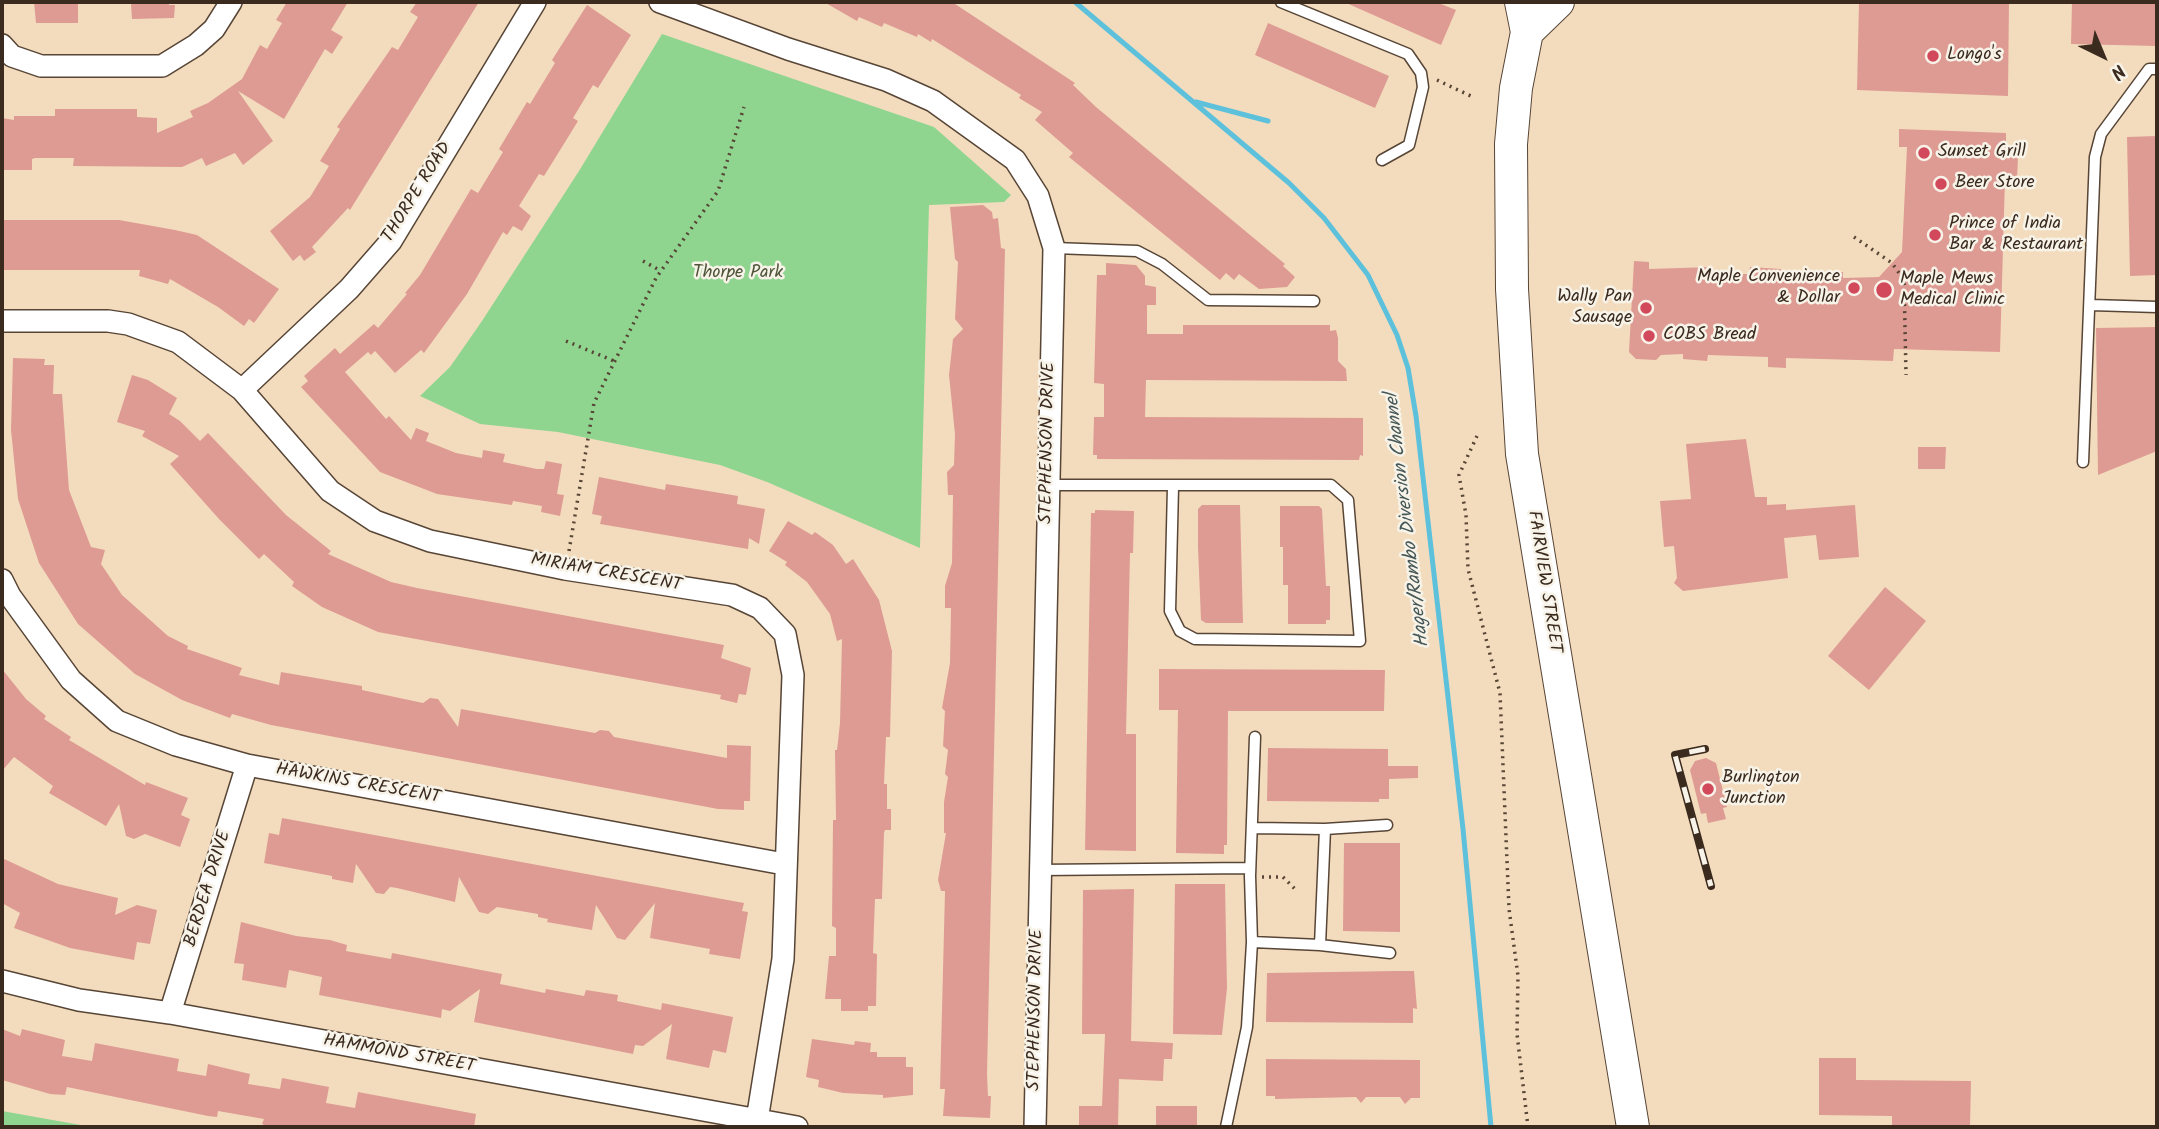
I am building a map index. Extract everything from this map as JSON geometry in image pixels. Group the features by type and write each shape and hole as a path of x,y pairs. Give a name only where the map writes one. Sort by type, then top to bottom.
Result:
{"main road":[{"name":"FAIRVIEW STREET","path":"1558,2 1524,17 1511,144 1512,289 1522,454 1633,1127"}],"street":[{"path":"2,45 12,56 40,66 162,66 197,45 214,29 231,2"},
{"name":"THORPE ROAD","path":"242,390 349,289 391,241 535,2"},
{"name":"STEPHENSON DRIVE","path":"660,2 788,49 886,80 933,101 1015,160 1038,195 1054,248 1035,1127"},
{"name":"MIRIAM CRESCENT","path":"2,321 108,321 128,324 178,342 242,390 330,491 375,521 430,541 565,569 732,595 760,607 785,634 793,675 784,864 783,959 757,1120"},
{"name":"HAWKINS CRESCENT","path":"2,580 10,596 71,680 117,721 176,745 247,765 784,864"},
{"name":"BERDEA DRIVE","path":"170,1013 247,765"},
{"name":"HAMMOND STREET","path":"2,981 79,1000 170,1013 797,1127"}],"lane":[{"path":"1281,2 1408,54 1420,73 1423,87 1409,145 1381,160"},
{"path":"2083,462 2095,157 2101,134 2149,69 2157,69"},
{"path":"1054,248 1137,251 1162,264 1208,300 1314,301"},
{"path":"2091,305 2157,307"},
{"path":"1048,485 1331,485 1348,500 1360,641 1318,643 1195,639 1180,631 1170,611 1173,487"},
{"path":"1226,1127 1247,1027 1252,942 1250,872 1254,828 1255,737"},
{"path":"1254,828 1325,829 1387,825"},
{"path":"1320,945 1325,829"},
{"path":"1039,870 1250,872"},
{"path":"1252,942 1320,945 1390,953"}],"path":[{"path":"1420,73 1473,97"},
{"path":"565,569 594,402 661,271 718,191 744,107"},
{"path":"1854,237 1892,262 1904,280 1906,375"},
{"path":"643,261 661,271"},
{"path":"566,341 614,361"},
{"path":"1477,436 1459,475 1466,514 1468,569 1500,693 1509,909 1518,976 1517,1034 1528,1127"},
{"path":"1250,872 1283,877 1297,891"}],"green space":[{"name":"Thorpe Park","path":"662,34 934,127 1011,195 1004,202 929,205 920,548 767,482 720,465 558,432 480,424 420,396 450,367 482,321 579,171"},
{"path":"2,1111 92,1127 2,1127"}],"building":[{"path":"34,2 78,2 78,23 36,23"},
{"path":"169,2 169,5 175,5 174,18 132,19 131,4"},
{"path":"287,2 348,2 331,30 343,37 332,54 325,49 284,119 238,91 273,141 243,165 235,153 206,166 202,158 182,167 73,166 74,158 35,158 32,159 32,170 2,170 2,118 14,120 14,116 55,116 55,109 137,109 137,117 157,118 157,133 193,117 190,111 208,103 242,79 260,45 267,49 282,23 276,20"},
{"path":"417,2 479,2 350,210 348,208 312,247 316,252 304,261 300,255 293,261 270,231 310,197 329,166 320,161 340,129 337,127 392,47 398,50 418,17 410,12"},
{"path":"824,2 952,2 1075,83 1073,85 1096,107 1285,264 1283,266 1295,277 1287,287 1259,289 1239,274 1234,280 1226,273 1220,280 1069,157 1073,153 1035,120 1042,112 1019,98 1021,95 932,39 931,42 918,34 917,37 884,23 882,27 859,17 857,21"},
{"path":"1344,2 1436,2 1456,10 1441,45"},
{"name":"Longo's","path":"1859,2 2009,2 2008,96 1857,90"},
{"path":"2072,2 2157,2 2157,46 2071,44"},
{"path":"587,5 631,35 598,88 593,85 573,118 578,121 544,176 539,174 519,206 531,216 522,231 513,226 507,235 503,232 467,294 424,353 421,350 395,373 375,351 371,355 368,352 345,372 386,419 389,416 411,440 416,428 429,433 426,441 456,453 482,458 483,450 505,454 503,462 537,469 544,469 546,461 562,464 557,494 564,495 560,516 541,512 542,506 513,501 512,505 437,494 380,472 301,387 308,381 304,376 335,348 340,354 374,324 378,328 407,294 405,293 420,275 471,189 478,193 503,152 499,149 527,102 530,104 555,63 552,60"},
{"path":"1268,23 1389,76 1375,108 1255,55"},
{"path":"1899,129 2006,133 2006,157 2018,157 2017,179 2005,179 2000,352 1894,349 1893,361 1786,358 1786,368 1768,367 1768,357 1708,355 1707,361 1683,359 1683,354 1661,355 1656,360 1636,359 1629,352 1634,261 1649,262 1649,269 1711,267 1711,274 1749,274 1750,267 1781,269 1781,275 1818,278 1818,272 1843,272 1843,278 1879,277 1902,252 1907,147 1899,147"},
{"path":"2157,136 2157,275 2130,276 2127,137"},
{"path":"983,205 992,212 993,219 998,218 1001,248 1005,249 987,1074 988,1096 991,1096 990,1118 943,1116 945,1089 940,1089 945,891 941,891 938,880 946,833 944,802 948,777 945,774 948,750 943,746 945,711 942,708 950,663 951,608 945,608 945,586 952,563 953,495 948,495 947,472 954,465 955,434 949,375 953,339 963,329 955,319 958,262 955,259 950,207"},
{"path":"2,220 119,220 197,235 279,289 254,323 249,319 244,326 170,279 168,284 139,276 140,270 2,270"},
{"path":"1106,263 1136,265 1145,276 1145,285 1156,287 1156,305 1147,305 1147,334 1183,334 1183,325 1330,325 1330,331 1336,330 1338,338 1338,361 1346,369 1347,381 1146,380 1145,417 1363,418 1363,456 1360,455 1359,460 1097,459 1097,455 1093,455 1094,417 1104,417 1104,384 1094,383 1097,275 1106,275"},
{"path":"2157,327 2157,451 2098,475 2096,328"},
{"path":"13,358 45,359 44,365 54,365 53,394 62,394 69,490 91,547 105,550 101,564 122,595 168,636 188,646 187,649 242,668 239,675 279,685 281,672 362,686 362,690 423,703 430,698 438,699 458,727 461,709 595,733 600,730 609,731 614,737 727,758 727,745 751,746 750,801 744,801 744,810 718,809 271,725 232,714 230,718 182,700 135,674 78,624 39,563 18,499 11,430"},
{"path":"132,375 148,380 177,398 169,414 200,441 208,433 286,515 331,551 328,554 391,582 417,588 724,645 721,658 751,668 746,695 739,694 737,703 720,699 721,695 378,632 322,607 292,586 294,582 264,554 259,559 219,519 170,464 179,456 142,436 145,431 117,422"},
{"path":"1746,439 1755,497 1767,497 1767,505 1786,504 1786,510 1855,505 1859,557 1819,560 1816,535 1784,538 1788,578 1683,591 1674,583 1677,578 1674,546 1664,547 1660,501 1691,499 1686,444"},
{"path":"1918,447 1946,447 1945,469 1918,469"},
{"path":"599,477 665,490 666,484 738,496 737,504 765,509 759,544 749,538 748,549 600,524 602,516 592,514"},
{"path":"1202,505 1240,505 1243,623 1206,623 1201,620 1198,509"},
{"path":"1280,506 1319,506 1322,509 1326,586 1330,586 1330,620 1326,620 1326,624 1288,624 1288,585 1283,585 1283,547 1280,547"},
{"path":"1095,510 1134,511 1133,553 1130,553 1126,734 1136,734 1136,851 1085,850 1091,513 1095,513"},
{"path":"788,521 812,535 815,532 833,545 846,564 853,559 879,600 892,651 890,737 886,737 884,784 887,784 887,809 891,809 891,830 885,830 884,833 882,899 875,899 873,953 877,954 876,1006 868,1006 868,1011 841,1011 841,999 825,999 829,956 836,956 836,928 832,926 833,820 836,820 835,750 840,723 842,639 837,641 830,614 807,582 785,565 787,562 769,551"},
{"path":"1885,587 1926,621 1869,690 1828,656"},
{"path":"2,669 26,699 46,716 44,719 71,737 69,740 145,785 146,782 188,798 181,815 190,819 180,847 145,834 134,839 126,836 119,804 106,826 49,793 53,786 14,757 2,771"},
{"path":"1159,669 1385,670 1384,711 1228,711 1227,845 1224,845 1224,854 1176,853 1178,710 1159,710"},
{"path":"1268,748 1388,749 1388,766 1418,766 1418,778 1389,779 1389,799 1379,799 1379,802 1267,801"},
{"name":"Burlington Junction","path":"1706,758 1716,763 1727,807 1723,808 1726,819 1708,823 1706,813 1701,814 1690,770 1695,761"},
{"path":"282,818 744,903 742,911 748,912 740,959 709,954 710,949 650,938 655,903 625,940 617,938 596,905 592,930 547,922 548,919 538,917 538,914 497,907 488,914 479,912 459,877 455,902 390,887 384,894 376,893 356,864 353,883 332,879 332,876 264,863 269,833 279,835"},
{"path":"1344,843 1400,843 1400,932 1343,931"},
{"path":"2,858 58,884 118,898 115,915 137,905 157,910 150,944 137,942 134,960 70,948 14,928 20,913 2,903"},
{"path":"1175,884 1225,884 1227,988 1222,1035 1173,1034"},
{"path":"1134,889 1131,1041 1173,1043 1172,1059 1164,1059 1163,1081 1119,1079 1118,1127 1079,1127 1079,1106 1102,1106 1105,1034 1082,1034 1083,890"},
{"path":"241,922 296,936 330,940 347,945 346,951 391,959 392,953 502,974 500,984 545,993 546,989 584,996 586,990 618,995 617,1001 661,1010 662,1003 733,1017 726,1053 713,1050 709,1068 666,1059 672,1024 643,1046 635,1045 633,1054 474,1022 480,989 450,1011 442,1009 441,1018 319,995 322,977 289,970 286,988 242,980 244,964 234,963"},
{"path":"1414,971 1417,1009 1413,1008 1413,1023 1266,1022 1267,973"},
{"path":"2,1029 20,1036 22,1029 65,1040 62,1056 92,1061 95,1043 179,1059 177,1071 206,1076 208,1064 250,1074 248,1084 280,1089 282,1078 329,1087 326,1103 355,1108 358,1092 476,1114 474,1127 269,1127 262,1124 264,1119 218,1111 217,1117 208,1116 67,1087 65,1095 50,1094 2,1080"},
{"path":"812,1039 854,1045 855,1041 871,1043 870,1052 877,1052 877,1057 906,1057 906,1067 913,1067 913,1095 883,1098 883,1095 843,1093 818,1087 819,1080 806,1077"},
{"path":"1819,1058 1856,1058 1856,1080 1971,1081 1970,1127 1892,1127 1892,1116 1819,1115"},
{"path":"1266,1059 1420,1060 1420,1098 1411,1098 1405,1104 1400,1097 1366,1097 1361,1103 1356,1097 1275,1099 1275,1096 1266,1096"},
{"path":"1156,1106 1197,1106 1197,1127 1156,1127"}],"waterway":[{"name":"Hager/Rambo Diversion Channel","path":"1075,2 1289,183 1324,218 1368,275 1397,335 1408,368 1416,416 1463,829 1491,1127"},
{"path":"1196,102 1268,121"}],"railway":[{"path":"1705,749 1675,755 1711,886"}],"place":[{"name":"Longo's","path":"1933,56"},
{"name":"Sunset Grill","path":"1924,153"},
{"name":"Beer Store","path":"1941,184"},
{"name":"Prince of India Bar & Restaurant","path":"1935,235"},
{"name":"Maple Convenience & Dollar","path":"1854,288"},
{"name":"Maple Mews Medical Clinic","path":"1884,290"},
{"name":"Wally Pan Sausage","path":"1646,308"},
{"name":"COBS Bread","path":"1649,336"},
{"name":"Burlington Junction","path":"1708,789"}]}
